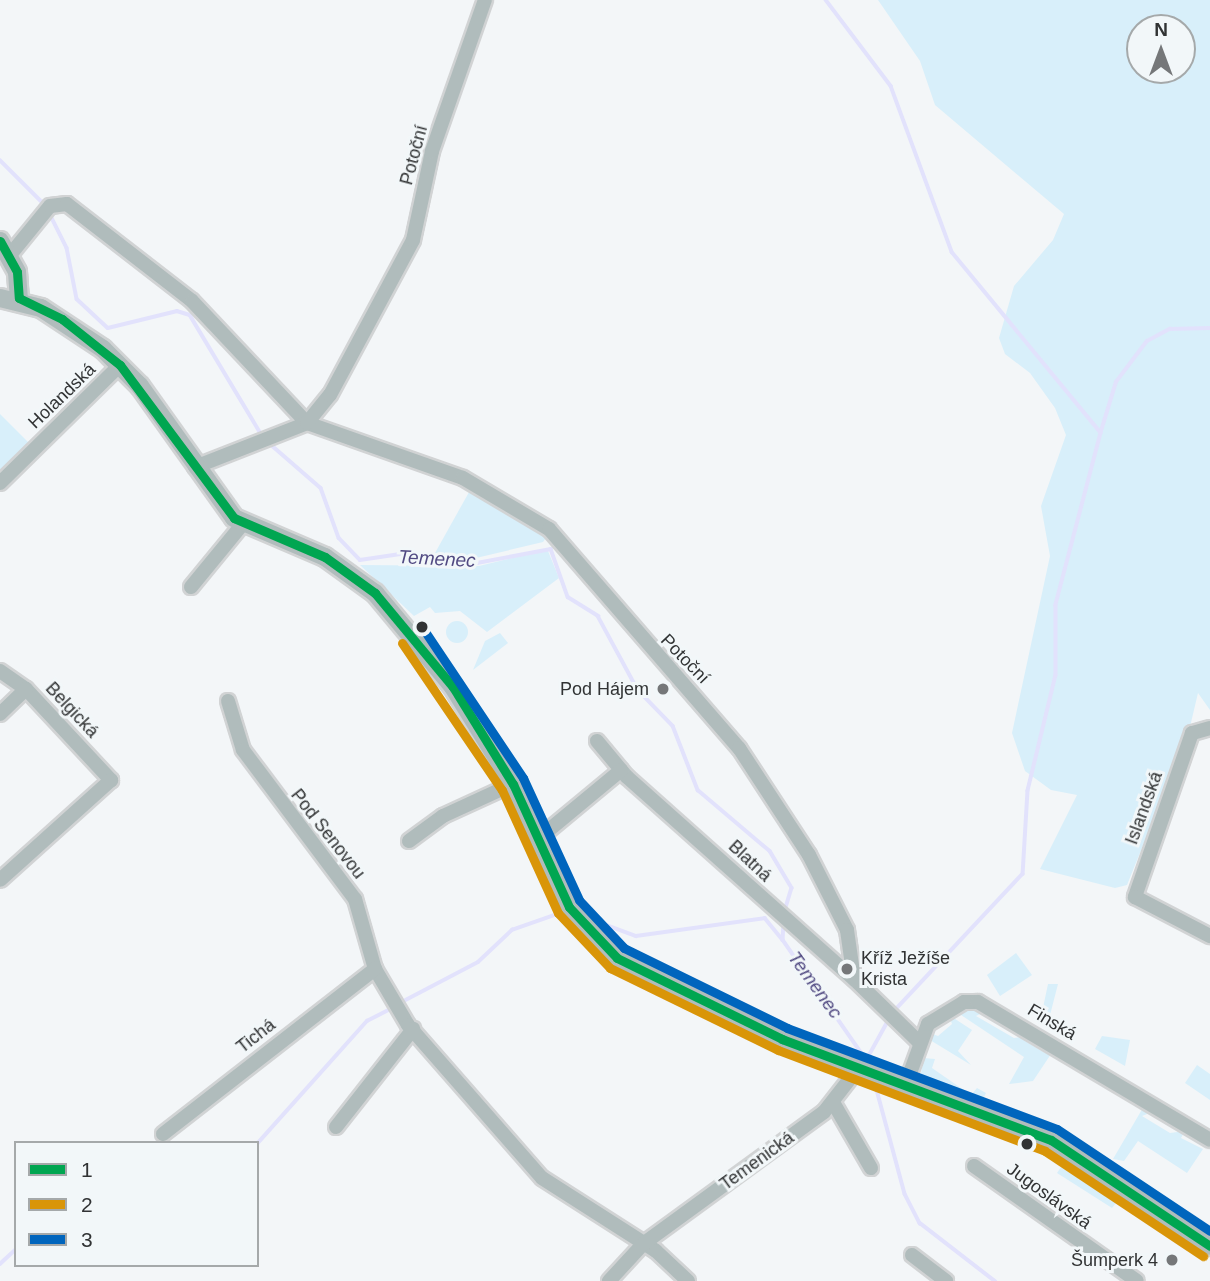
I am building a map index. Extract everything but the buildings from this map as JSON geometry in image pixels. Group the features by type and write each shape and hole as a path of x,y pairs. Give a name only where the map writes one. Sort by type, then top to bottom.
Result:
{"street":[{"name":"Potoční","path":"307,423 396,281 413,240 432,151 485,0"},
{"name":"Potoční","path":"5,248 47,209 72,207 192,301 307,423 463,478 549,529 739,748 809,855 847,930 854,979"},
{"path":"5,248 19,299"},
{"path":"0,298 19,299 62,319 120,365 195,467 242,524 326,557 375,593 453,687 513,784 569,907 617,958 719,1011 1051,1140 1210,1246"},
{"name":"Holandská","path":"0,483 120,365"},
{"path":"195,467 263,438 307,423"},
{"path":"191,587 242,524"},
{"name":"Belgická","path":"0,671 26,689 111,780 0,880"},
{"path":"0,714 26,689"},
{"name":"Pod Senovou","path":"228,701 243,750 355,899 375,969 414,1029 542,1178 643,1244 688,1281"},
{"name":"Islandská","path":"1210,728 1192,733 1135,897 1210,936"},
{"name":"Blatná","path":"597,741 621,770 854,979"},
{"path":"538,839 621,770"},
{"path":"409,841 443,816 513,784"},
{"name":"Tichá","path":"163,1134 375,969"},
{"path":"854,979 918,1041"},
{"name":"Finská","path":"900,1082 918,1041 929,1024 964,1002 985,1004 1210,1140"},
{"path":"336,1126 414,1029"},
{"name":"Temenická","path":"643,1244 834,1104 863,1068"},
{"path":"834,1104 871,1168"},
{"name":"Jugoslávská","path":"974,1166 1137,1281"},
{"path":"609,1281 643,1244"},
{"path":"912,1255 946,1281"}],"shaded area":[{"path":"878,0 1210,0 1210,710 1198,693 1189,731 1127,885 1115,888 1040,869 1077,795 1051,790 1025,771 1012,733 1050,556 1041,506 1066,435 1055,408 1030,373 1005,354 999,338 1014,286 1053,240 1064,214 935,105 920,61"},
{"path":"0,414 31,445 0,473"},
{"path":"473,485 549,534 543,542 476,558 435,553"},
{"path":"548,551 559,578 487,632 460,611 435,613 430,607 414,616 360,565 479,566"},
{"path":"457,621 465,624 468,632 465,640 457,643 449,640 446,632 449,624"},
{"path":"500,633 508,643 473,670 485,641"},
{"path":"1016,953 1032,975 1000,996 987,975"},
{"path":"1048,984 1058,984 1049,1019 1061,1022 1058,1033 1040,1022"},
{"path":"974,1007 984,1012 976,1016 1014,1038 1027,1036 1025,1041 1045,1053 1053,1051 1033,1081 1009,1084 1024,1057 955,1011"},
{"path":"949,1015 972,1030 958,1051 971,1065 930,1040 930,1033 938,1036 952,1024"},
{"path":"1102,1036 1130,1040 1125,1066 1095,1049"},
{"path":"924,1058 935,1059 932,1068 971,1095 977,1088 986,1093 983,1099 981,1100 920,1078"},
{"path":"1197,1065 1210,1074 1210,1100 1185,1083"},
{"path":"1144,1106 1152,1112 1142,1116 1170,1133 1185,1131 1181,1138 1203,1149 1187,1173 1138,1141 1124,1161 1113,1159"},
{"path":"1073,1140 1178,1205 1174,1212 1114,1173"},
{"path":"1061,1167 1116,1203 1112,1208 1057,1173"}],"waterway":[{"path":"826,0 891,86 952,252 1101,433 1056,605 1056,675 1028,791 1023,874 894,1012"},
{"name":"Temenec","path":"0,160 45,205"},
{"name":"Temenec","path":"49,212 67,248 77,299 108,328 177,311 190,315 263,437"},
{"path":"1101,431 1116,382 1147,341 1170,329 1210,328"},
{"name":"Temenec","path":"268,442 321,488 339,538 360,560 408,553 477,563 551,549 568,597 598,616 638,690 673,726 698,790 770,851 792,888 785,911"},
{"path":"398,1004 478,962 512,930 566,911"},
{"path":"590,919 636,936 765,918 783,940"},
{"name":"Temenec","path":"784,922 783,940 870,1065"},
{"path":"259,1142 367,1021 392,1008"},
{"path":"868,1057 889,1019"},
{"name":"Temenec","path":"874,1079 905,1194 920,1223 995,1281"},
{"path":"0,1264 14,1251"}],"transit line":[{"name":"1","path":"0,241 17,272 19,298"},
{"name":"1","path":"19,298 62,319 120,365 234,518 325,557 375,593 453,687 513,784 569,907 617,958 782,1039 1051,1140 1210,1246"},
{"name":"3","path":"422,627 523,778 579,900 624,948 787,1028 1057,1129 1210,1231"},
{"name":"2","path":"402,643 502,790 558,913 610,968 778,1050 1045,1151 1203,1256"}],"place":[{"name":"Pod Hájem","path":"663,689"},
{"name":"Kříž Ježíše Krista","path":"847,969"},
{"name":"Šumperk 4","path":"1172,1260"}]}
